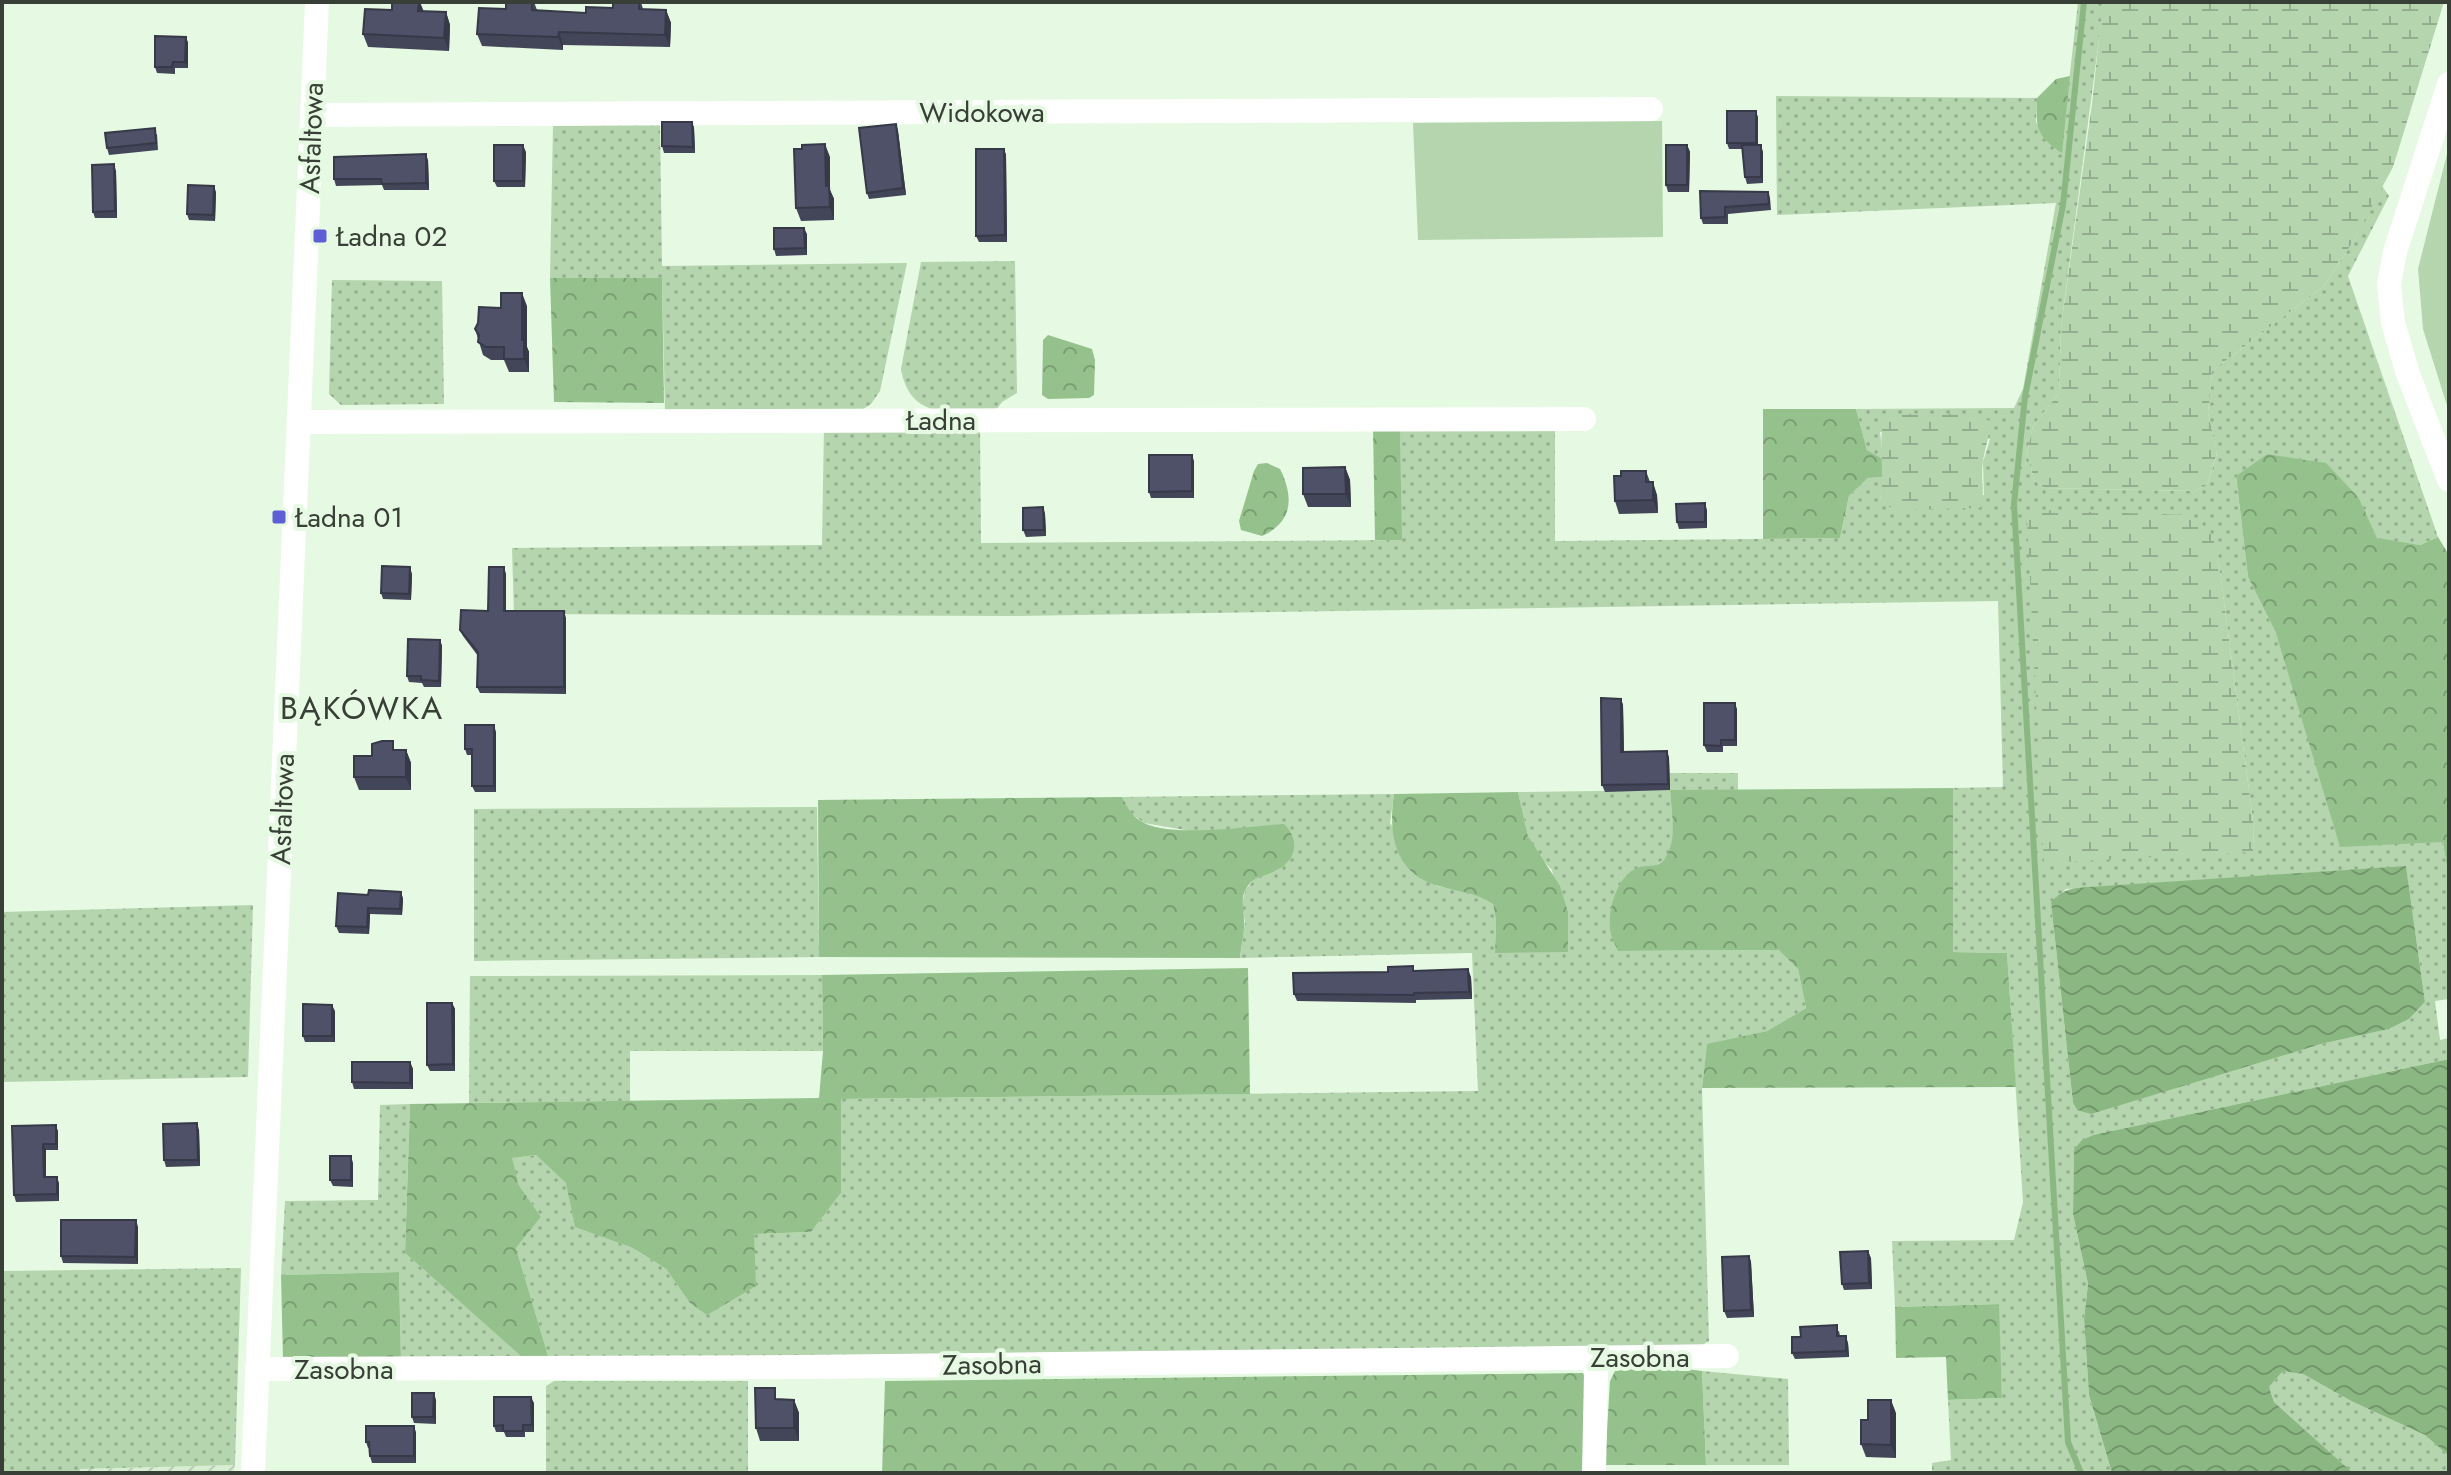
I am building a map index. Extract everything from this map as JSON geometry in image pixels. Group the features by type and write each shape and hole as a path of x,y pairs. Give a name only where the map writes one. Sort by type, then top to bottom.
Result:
{"street":[{"name":"Asfaltowa","path":"253,1473 317,2"},
{"path":"2449,84 2395,252 2389,284 2393,323 2408,374 2449,480"},
{"name":"Widokowa","path":"312,115 1651,109"},
{"name":"Ładna","path":"299,422 1584,419"},
{"name":"Zasobna","path":"257,1369 799,1367 1727,1356"},
{"path":"1591,1357 1596,1372 1594,1473"}],"shaded area":[{"path":"235,1465 234,1473 79,1473 79,1469"}],"green space":[{"path":"2078,2 2103,2 2061,327 2059,393 2033,426 2027,452 2034,480 2044,488 2195,491 2207,485 2217,454 2208,413 2212,371 2324,286 2351,245 2382,186 2389,196 2348,276 2438,537 2420,545 2377,539 2359,498 2267,454 2236,477 2248,577 2276,633 2443,842 2449,881 2449,999 2435,1001 2440,1040 2449,1038 2449,1059 2093,1135 2074,1150 2073,1214 2088,1284 2084,1319 2089,1395 2112,1473 1932,1473 1932,1463 1951,1460 1948,1400 2002,1398 1998,1304 1895,1307 1892,1241 2014,1240 2023,1202 2007,953 1953,952 1953,788 2003,787 1998,601 1014,616 514,614 512,548 822,545 824,427 980,426 981,543 1401,540 1400,428 1555,427 1555,541 1840,538 1849,496 1868,478 1884,477 1880,500 1984,495 1983,462 1990,439 1880,432 1883,459 1867,450 1856,409 2014,408 2023,389 2056,203 1777,215 1776,96 2037,98 2036,122 2061,152","holes":["2217,549 2254,828 2253,852","2406,867 2425,1002 2409,1019 2389,1029 2321,1044 2199,1080 2077,1110 2073,1103 2051,903 2066,889"]},
{"path":"2103,2 2444,2 2393,167 2351,245 2324,286 2212,371 2208,413 2217,453 2207,485 2195,491 2044,488 2034,480 2027,452 2033,426 2059,393 2061,327"},
{"path":"2070,76 2062,153 2039,130 2037,98 2056,79"},
{"path":"1662,121 1663,237 1418,240 1413,123"},
{"path":"660,124 662,266 907,263 880,391 871,404 857,413 665,411 662,279 550,278 553,126"},
{"path":"2449,146 2449,412 2423,329 2418,269"},
{"path":"1015,261 1017,393 1002,402 993,414 948,412 923,405 913,397 901,369 921,262"},
{"path":"550,278 662,278 664,403 554,402"},
{"path":"332,280 442,281 444,404 341,405 329,394"},
{"path":"1048,335 1092,349 1095,360 1094,395 1089,398 1048,399 1042,395 1043,340"},
{"path":"1763,409 1856,409 1867,450 1883,459 1884,477 1868,478 1849,496 1840,538 1763,539"},
{"path":"1884,414 1973,414 1990,421 1982,467 1983,496 1980,508 1894,510 1880,500"},
{"path":"1400,428 1402,540 1375,540 1373,429"},
{"path":"2267,454 2326,463 2359,498 2377,538 2420,545 2438,537 2449,555 2449,881 2443,842 2340,847 2276,633 2248,577 2236,476"},
{"path":"1267,463 1280,469 1289,499 1280,524 1262,536 1241,530 1239,521 1254,471 1258,464"},
{"path":"2038,510 2185,515 2209,530 2217,549 2254,828 2253,852 2044,863 2027,519"},
{"path":"1670,773 1738,773 1738,791 1670,790 1673,830 1670,850 1658,864 1639,867 1618,951 1780,950 1798,969 1806,1008 1767,1031 1707,1045 1702,1088 1709,1341 1702,1345 549,1359 516,1248 541,1217 519,1185 511,1158 536,1155 567,1183 575,1226 633,1248 666,1269 690,1303 754,1234 811,1232 841,1193 841,1099 1478,1091 1472,953 1240,958 1245,922 1242,903 1246,889 1257,876 1277,870 1185,830 1144,823 1129,812 1122,797 1394,794 1390,823 1437,886 1478,894 1493,904 1495,952 1567,952 1552,870 1539,856 1528,836 1518,792 1669,790"},
{"path":"1953,788 1953,952 2007,953 2016,1087 1702,1088 1707,1044 1767,1031 1806,1008 1798,969 1779,950 1618,951 1610,931 1613,902 1630,872 1659,864 1669,851 1673,825 1670,790"},
{"path":"1518,792 1528,836 1560,886 1568,912 1568,952 1495,953 1493,904 1424,880 1403,862 1397,850 1392,823 1394,794"},
{"path":"1122,797 1138,819 1159,828 1194,830 1284,824 1289,830 1294,849 1289,860 1277,870 1252,881 1244,893 1240,958 819,957 818,800"},
{"path":"817,807 819,957 474,961 474,809"},
{"path":"253,905 248,1077 2,1082 2,912"},
{"path":"1248,968 1250,1094 841,1099 841,1193 811,1232 754,1234 756,1286 707,1315 690,1303 666,1269 633,1248 575,1227 566,1183 536,1155 512,1158 519,1185 541,1217 516,1248 549,1359 524,1359 405,1253 410,1104 819,1098 823,1051 822,975"},
{"path":"822,975 823,1051 630,1051 630,1101 469,1103 470,976"},
{"path":"410,1104 405,1253 524,1359 401,1359 399,1272 281,1275 285,1201 378,1200 380,1105"},
{"path":"241,1268 235,1465 80,1469 79,1473 2,1473 2,1271"},
{"path":"399,1272 401,1359 283,1361 281,1275"},
{"path":"1999,1304 2002,1398 1948,1400 1946,1357 1896,1358 1895,1307"},
{"path":"1632,1362 1702,1371 1706,1465 1605,1465 1610,1381 1616,1369"},
{"path":"1702,1371 1788,1379 1789,1465 1706,1465"},
{"path":"2283,1371 2303,1374 2351,1401 2425,1435 2449,1456 2449,1473 2353,1473 2274,1402 2269,1387"},
{"path":"1583,1373 1587,1382 1584,1473 882,1473 885,1381"},
{"path":"554,1381 748,1381 748,1473 546,1473 546,1386"}],"water":[{"path":"2406,866 2425,1002 2409,1019 2389,1029 2321,1044 2091,1114 2077,1110 2073,1103 2051,903 2059,895 2083,887"},
{"path":"2449,1059 2449,1456 2425,1435 2351,1401 2303,1374 2283,1371 2269,1387 2274,1402 2353,1473 2112,1473 2089,1395 2084,1319 2088,1284 2073,1214 2074,1150 2081,1141 2093,1135"}],"building":[{"path":"392,2 419,2 418,11 446,12 444,38 363,34 365,9 392,10"},
{"path":"506,2 532,2 532,10 586,13 586,7 613,8 613,2 639,2 639,9 666,10 665,35 559,32 558,37 477,34 479,8 506,9"},
{"path":"155,36 186,37 185,62 173,62 172,67 155,67"},
{"path":"1727,111 1756,111 1756,143 1727,143"},
{"path":"662,122 692,122 693,147 662,146"},
{"path":"896,124 903,188 867,193 859,128"},
{"path":"155,128 156,143 107,148 105,133"},
{"path":"825,144 830,207 796,208 794,149 802,149 802,145"},
{"path":"494,145 523,145 523,181 494,181"},
{"path":"1666,145 1687,145 1687,185 1666,185"},
{"path":"1742,145 1761,145 1761,177 1745,177"},
{"path":"976,149 1004,149 1005,235 976,236"},
{"path":"426,154 426,183 382,184 381,179 334,179 334,157"},
{"path":"114,164 115,211 93,212 92,165"},
{"path":"188,185 214,186 213,215 187,214"},
{"path":"1700,191 1768,192 1769,204 1725,207 1725,217 1701,218"},
{"path":"774,228 804,228 805,248 774,249"},
{"path":"501,293 522,293 524,359 504,359 504,347 486,347 478,342 479,335 475,329 479,307 501,308"},
{"path":"1149,455 1192,455 1192,491 1149,492"},
{"path":"1345,467 1346,494 1303,494 1303,468"},
{"path":"1621,471 1646,471 1646,482 1653,482 1653,500 1615,501 1614,476 1621,476"},
{"path":"1705,503 1705,522 1677,522 1676,504"},
{"path":"1043,507 1044,530 1023,530 1023,508"},
{"path":"382,566 410,567 409,594 381,593"},
{"path":"489,567 504,567 504,611 564,611 564,687 477,687 478,652 460,630 461,610 488,611"},
{"path":"408,639 440,640 439,681 407,676"},
{"path":"1601,698 1621,699 1621,752 1667,751 1668,784 1602,785"},
{"path":"1704,703 1735,703 1735,740 1721,740 1721,746 1704,745"},
{"path":"465,725 494,725 494,786 472,786 472,749 465,749"},
{"path":"393,741 393,750 406,750 406,777 354,777 354,756 372,756 372,744"},
{"path":"369,890 401,892 400,909 368,908 367,927 336,926 338,893 368,895"},
{"path":"1413,966 1413,971 1468,969 1469,992 1294,994 1293,973 1388,972 1388,967"},
{"path":"427,1003 452,1003 453,1064 427,1065"},
{"path":"303,1004 332,1005 332,1036 303,1036"},
{"path":"352,1062 410,1062 410,1083 352,1082"},
{"path":"197,1123 198,1160 164,1160 163,1124"},
{"path":"56,1125 56,1144 43,1144 44,1177 57,1177 57,1194 14,1195 12,1126"},
{"path":"330,1156 351,1156 351,1180 330,1180"},
{"path":"61,1220 136,1220 135,1257 61,1256"},
{"path":"1868,1251 1869,1283 1842,1284 1840,1252"},
{"path":"1749,1256 1751,1310 1724,1311 1722,1257"},
{"path":"1837,1325 1837,1336 1846,1336 1846,1351 1792,1353 1792,1337 1801,1337 1800,1327"},
{"path":"755,1388 775,1388 775,1399 794,1400 794,1428 756,1428"},
{"path":"412,1393 434,1393 433,1417 412,1417"},
{"path":"494,1397 531,1397 532,1425 523,1425 523,1431 503,1431 503,1425 494,1426"},
{"path":"1868,1400 1891,1400 1891,1445 1861,1444 1861,1420 1868,1420"},
{"path":"366,1426 414,1426 414,1456 370,1456"}],"waterway":[{"path":"2081,1473 2068,1442 2014,504 2025,397 2063,205 2084,2"}],"place":[{"name":"Ładna 02","path":"320,236"},
{"name":"Ładna 01","path":"279,517"}],"district":[{"name":"BĄKÓWKA","path":"362,708"}]}
